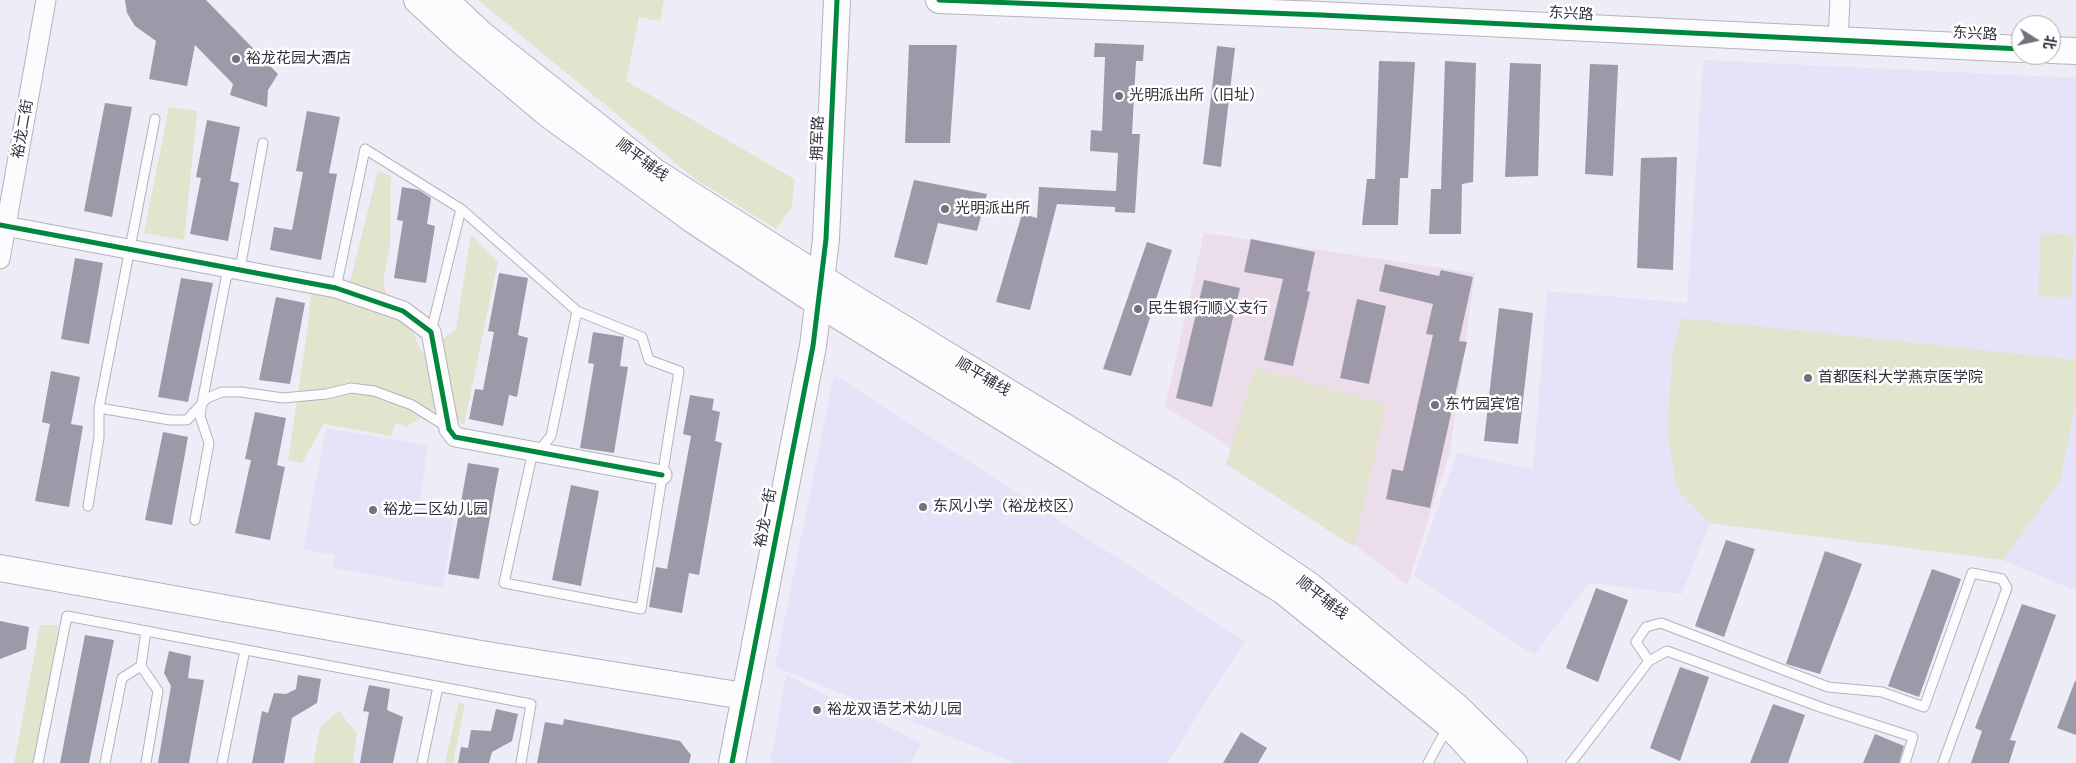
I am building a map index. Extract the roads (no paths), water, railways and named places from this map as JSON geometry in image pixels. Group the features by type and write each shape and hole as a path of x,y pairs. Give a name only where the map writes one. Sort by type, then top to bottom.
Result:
{"street":[{"name":"裕龙二街","path":"0,259 3,225 46,0"},
{"name":"顺平辅线","path":"416,0 460,40 548,114 694,220 818,303 1283,590 1514,763"},
{"name":"顺平辅线","path":"445,0 481,34 655,172 821,277 1186,502 1309,585 1453,716 1484,763"},
{"name":"拥军路","path":"821,277 826,239 837,0"},
{"name":"东兴路","path":"939,0 1322,15 2011,49"},
{"path":"1838,40 1840,0"},
{"path":"2061,50 2076,51"},
{"path":"3,225 336,288 403,311 430,332 450,428 455,437 662,475"},
{"name":"裕龙一街","path":"732,763 813,346 821,277"},
{"path":"0,568 481,654 744,696"}],"lane":[{"path":"88,506 99,437 99,408 155,119"},
{"path":"195,520 210,443 200,416 202,403 226,278 241,263 263,143"},
{"path":"336,288 365,149 461,209 577,311 642,337 649,360 679,371 641,609 504,582 531,460 551,436 577,311"},
{"path":"430,332 461,209"},
{"path":"99,408 170,420 187,420 207,398 222,392 241,392 283,398 326,394 351,388 374,391 412,405 450,428"},
{"path":"1649,661 1636,642 1646,627 1661,623 1828,687 1882,692 1924,707 1972,573 2002,579 2007,588 1943,763"},
{"path":"38,763 67,616 531,704 520,763"},
{"path":"146,631 141,666 158,691 146,763"},
{"path":"222,763 245,650"},
{"path":"1571,763 1649,661 1667,652 1823,708 1912,737 1905,763"},
{"path":"105,763 122,678 141,666"},
{"path":"422,763 438,687"},
{"path":"1428,763 1453,716"}],"place":[{"name":"裕龙花园大酒店","path":"236,59"},
{"name":"光明派出所（旧址）","path":"1119,96"},
{"name":"光明派出所","path":"945,209"},
{"name":"民生银行顺义支行","path":"1138,309"},
{"name":"首都医科大学燕京医学院","path":"1808,378"},
{"name":"东竹园宾馆","path":"1435,405"},
{"name":"东风小学（裕龙校区）","path":"923,507"},
{"name":"裕龙二区幼儿园","path":"373,510"},
{"name":"裕龙双语艺术幼儿园","path":"817,710"}]}
